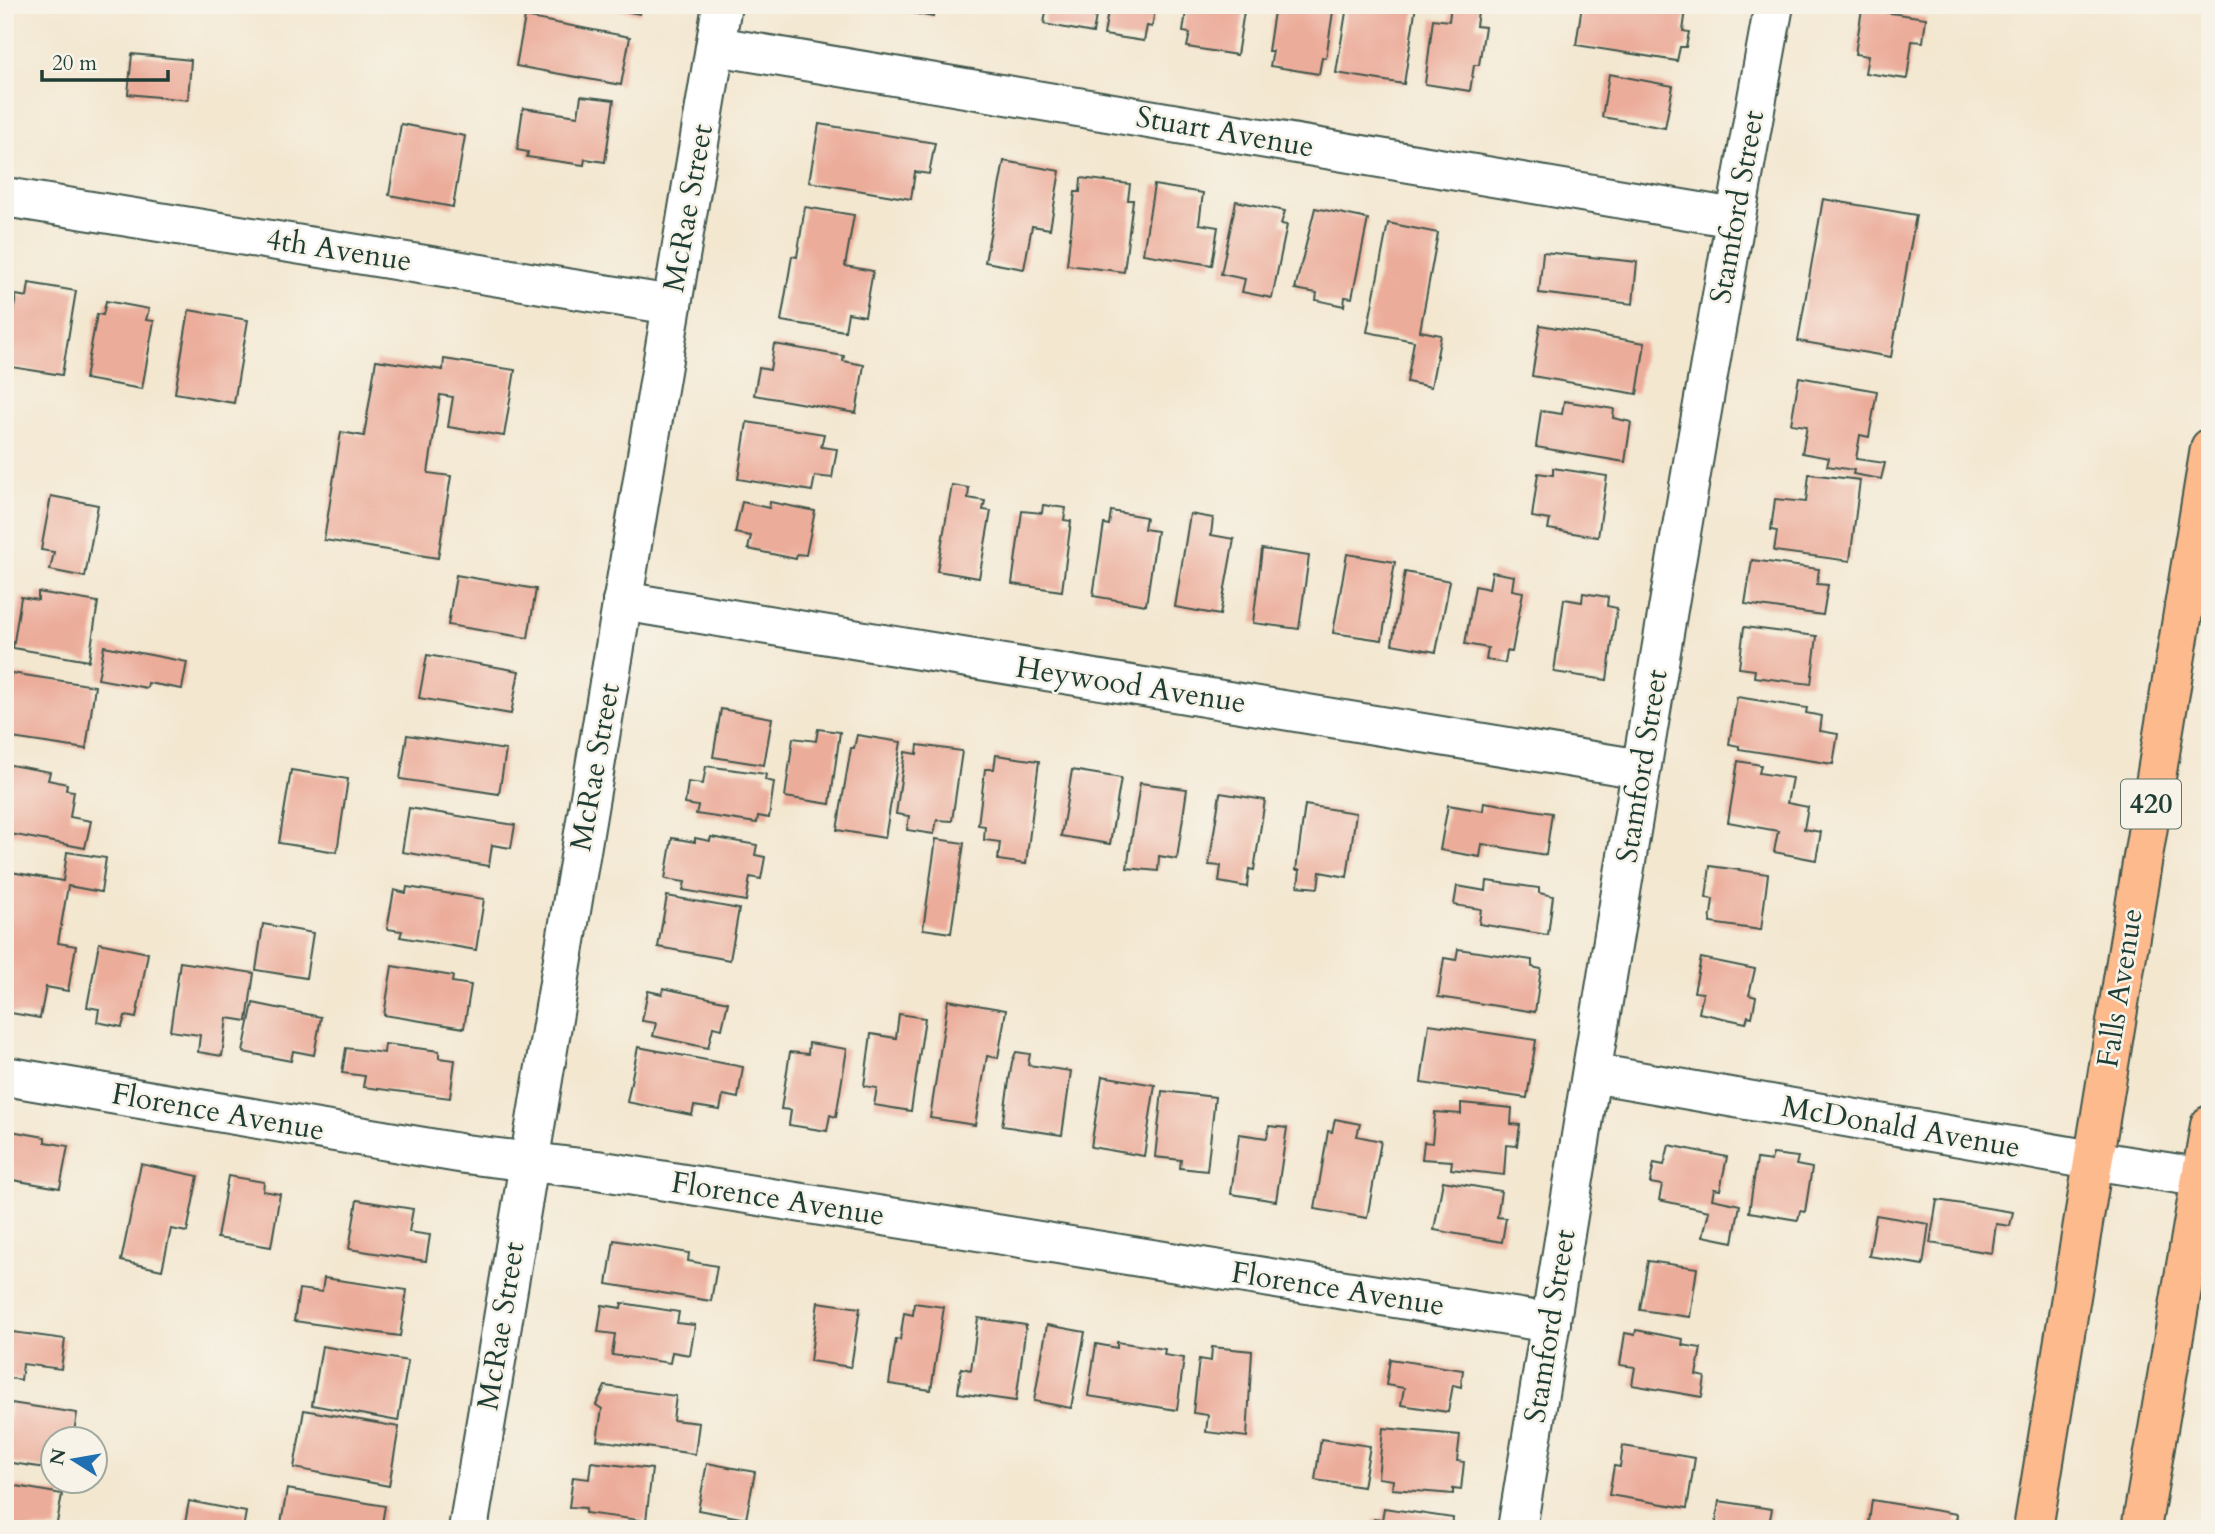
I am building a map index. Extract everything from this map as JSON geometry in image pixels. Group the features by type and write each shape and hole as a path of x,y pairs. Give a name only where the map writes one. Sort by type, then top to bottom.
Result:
{"highway":[{"name":"Falls Avenue","path":"2034,1529 2210,448"},
{"path":"2141,1529 2205,1178 2210,1125"}],"street":[{"name":"McRae Street","path":"468,1529 722,5"},
{"name":"Stamford Street","path":"1517,1529 1641,769 1774,5"},
{"name":"Stuart Avenue","path":"716,46 1735,218"},
{"name":"4th Avenue","path":"5,197 672,305"},
{"name":"Heywood Avenue","path":"622,601 1641,769"},
{"name":"McDonald Avenue","path":"1592,1073 2205,1178"},
{"name":"Florence Avenue","path":"5,1076 465,1154 611,1172 1551,1324"}],"building":[{"path":"594,5 642,5 640,14"},
{"path":"874,5 935,5 933,17"},
{"path":"1047,5 1098,5 1093,33 1044,24"},
{"path":"1109,5 1156,5 1152,27 1147,26 1144,41 1104,35"},
{"path":"1187,5 1245,5 1237,55 1187,47 1190,33 1183,32"},
{"path":"1275,5 1334,5 1326,58 1322,57 1319,74 1270,66 1273,51 1268,51"},
{"path":"1373,5 1416,5 1404,84 1336,73 1347,6 1372,9"},
{"path":"1451,5 1479,5 1476,26 1485,27 1479,65 1474,65 1470,91 1425,84 1433,19 1449,21"},
{"path":"1582,5 1657,5 1686,10 1683,31 1689,32 1686,47 1680,47 1677,61 1576,45"},
{"path":"1862,9 1926,18 1923,42 1912,41 1907,79 1865,73 1868,56 1855,54"},
{"path":"525,17 630,37 621,85 516,66"},
{"path":"132,54 191,60 188,100 128,94"},
{"path":"1609,74 1673,86 1665,128 1602,117"},
{"path":"581,96 614,100 605,162 585,159 584,165 527,157 528,152 517,150 523,108 578,116"},
{"path":"401,124 465,136 453,207 389,195"},
{"path":"819,124 935,143 929,174 915,172 911,199 809,182"},
{"path":"1004,161 1060,171 1050,229 1032,226 1024,269 985,262"},
{"path":"1081,178 1130,184 1128,200 1133,200 1124,272 1067,265 1075,192 1080,192"},
{"path":"1154,185 1203,193 1199,224 1218,227 1212,265 1143,254"},
{"path":"1823,199 1916,215 1891,357 1798,341"},
{"path":"1236,201 1285,211 1281,224 1287,225 1272,298 1242,292 1245,279 1221,274"},
{"path":"805,207 854,215 845,266 873,271 865,316 848,313 845,331 781,321 792,256 797,257"},
{"path":"1315,208 1368,219 1352,298 1345,297 1344,306 1316,300 1317,293 1295,289"},
{"path":"1388,223 1438,233 1420,331 1441,335 1431,387 1407,382 1414,341 1367,332"},
{"path":"1543,252 1637,262 1633,304 1539,293"},
{"path":"29,283 76,291 62,375 5,366 16,295 27,297"},
{"path":"106,301 149,309 146,320 154,321 142,389 85,379 97,314 103,315"},
{"path":"189,310 248,320 234,403 175,393"},
{"path":"1540,325 1645,343 1637,394 1532,376"},
{"path":"774,344 844,356 843,361 864,365 856,413 754,395 759,368 770,370"},
{"path":"444,359 515,370 504,436 448,427 453,397 440,395 428,473 451,476 438,558 324,540 341,432 364,436 376,360 443,370"},
{"path":"1799,377 1877,391 1869,437 1860,435 1856,459 1885,463 1881,479 1853,474 1854,470 1827,466 1829,458 1802,453 1807,426 1791,424"},
{"path":"1564,401 1614,409 1613,418 1631,422 1625,462 1536,447 1541,411 1562,414"},
{"path":"747,422 824,434 821,447 837,449 832,478 815,476 812,491 738,479"},
{"path":"1553,468 1607,476 1598,537 1548,529 1550,520 1532,517 1538,473 1553,475"},
{"path":"1809,474 1860,480 1850,561 1774,551 1777,531 1771,530 1775,499 1806,502"},
{"path":"952,485 969,488 968,498 985,501 983,510 991,511 979,578 937,571"},
{"path":"51,496 98,505 85,577 50,570 54,552 41,550"},
{"path":"742,502 769,508 770,502 815,511 806,555 797,554 796,559 748,549 751,536 735,533"},
{"path":"1043,505 1066,508 1064,520 1071,521 1062,591 1012,584 1022,511 1042,513"},
{"path":"1111,511 1146,517 1144,529 1157,531 1146,605 1093,596 1104,524 1109,525"},
{"path":"1190,514 1213,518 1211,535 1234,539 1220,615 1175,607"},
{"path":"1262,549 1309,556 1299,629 1253,623"},
{"path":"1347,554 1395,562 1382,640 1333,633"},
{"path":"1752,560 1819,569 1817,584 1828,585 1823,615 1745,604"},
{"path":"1405,572 1450,581 1436,652 1392,644"},
{"path":"1492,572 1514,576 1512,590 1523,592 1512,652 1507,651 1505,663 1486,660 1488,648 1465,644 1475,586 1489,589"},
{"path":"456,575 536,589 528,638 448,625"},
{"path":"38,592 98,602 89,661 13,648 21,597 38,600"},
{"path":"1583,593 1608,597 1607,606 1617,608 1607,680 1554,672 1564,599 1582,602"},
{"path":"1744,627 1817,636 1811,684 1754,677 1755,670 1739,668"},
{"path":"104,646 187,662 182,689 148,683 147,688 98,679"},
{"path":"427,655 519,671 511,714 419,698"},
{"path":"11,673 95,686 86,749 5,737 5,712"},
{"path":"1737,697 1807,708 1806,713 1822,716 1820,731 1838,734 1833,764 1739,749 1739,746 1729,744"},
{"path":"721,709 772,718 764,765 713,757"},
{"path":"818,729 840,732 830,804 785,797 793,738 816,741"},
{"path":"407,735 506,750 499,794 400,779"},
{"path":"857,735 901,742 885,838 837,830 851,748 854,748"},
{"path":"918,745 962,751 952,821 937,820 934,834 907,830 909,816 896,814 905,752 917,754"},
{"path":"996,755 1039,761 1026,864 998,860 1000,842 984,840 985,826 978,825 985,769 994,769"},
{"path":"1738,761 1761,765 1759,773 1792,778 1787,803 1808,807 1804,829 1821,832 1816,860 1774,852 1778,831 1728,822"},
{"path":"5,764 50,772 48,780 67,784 66,790 74,791 70,817 91,821 85,848 5,833"},
{"path":"706,766 766,774 765,780 774,782 769,818 758,816 757,823 696,814 698,806 685,804 688,782 703,784"},
{"path":"291,770 348,779 337,852 279,843"},
{"path":"1072,770 1121,778 1110,844 1061,836"},
{"path":"1140,783 1187,789 1177,859 1159,856 1158,871 1127,868"},
{"path":"1220,793 1265,800 1254,870 1249,869 1247,887 1219,882 1221,866 1209,865"},
{"path":"1484,802 1552,813 1546,855 1482,844 1480,857 1440,850 1448,805 1483,811"},
{"path":"1305,805 1356,813 1347,877 1320,872 1318,888 1298,886 1300,870 1296,870"},
{"path":"409,808 515,825 511,848 492,845 489,866 402,852"},
{"path":"711,837 757,845 755,855 765,857 761,879 750,877 746,901 683,890 685,882 665,879 672,838 695,842 695,838 710,841"},
{"path":"936,839 964,843 951,933 923,929"},
{"path":"67,852 106,858 101,892 68,886 58,943 76,946 68,991 46,987 40,1018 5,1012 5,871 63,881"},
{"path":"1710,866 1768,874 1761,930 1710,923 1713,899 1706,898"},
{"path":"1487,881 1539,888 1539,893 1553,896 1548,935 1479,924 1481,909 1454,905 1457,886 1486,891"},
{"path":"407,887 484,899 476,950 400,937 402,931 387,929 394,890 406,893"},
{"path":"667,896 739,909 730,960 658,947"},
{"path":"263,924 313,933 306,978 256,970"},
{"path":"99,943 148,953 136,1018 125,1016 122,1027 97,1022 99,1009 87,1007"},
{"path":"1458,949 1532,960 1532,967 1541,969 1535,1012 1438,997 1444,958 1456,960"},
{"path":"1701,958 1755,969 1749,995 1756,997 1752,1017 1748,1016 1746,1023 1699,1013 1703,993 1694,992"},
{"path":"180,962 254,973 247,1021 227,1018 222,1056 198,1052 200,1035 170,1031"},
{"path":"392,966 453,976 452,982 471,985 464,1028 384,1015"},
{"path":"663,988 728,1002 722,1029 713,1027 708,1048 653,1036 656,1023 642,1021 648,991 662,994"},
{"path":"948,1000 1006,1010 998,1058 987,1056 975,1125 930,1118"},
{"path":"253,1003 321,1017 314,1055 293,1051 291,1061 243,1052"},
{"path":"899,1014 925,1018 911,1111 874,1105 877,1088 864,1086 871,1034 896,1038"},
{"path":"1429,1024 1536,1040 1527,1098 1421,1083"},
{"path":"809,1043 847,1049 836,1117 830,1115 827,1131 789,1125 791,1110 781,1109 790,1052 808,1054"},
{"path":"385,1044 439,1051 439,1058 455,1060 450,1098 363,1087 365,1076 342,1073 346,1048 384,1053"},
{"path":"638,1047 743,1067 738,1098 723,1095 720,1110 694,1106 692,1115 627,1102"},
{"path":"1016,1052 1030,1054 1028,1065 1071,1071 1062,1135 1002,1126"},
{"path":"1102,1076 1155,1085 1144,1156 1091,1147"},
{"path":"1162,1091 1215,1097 1207,1171 1180,1168 1181,1160 1155,1157"},
{"path":"1461,1103 1512,1108 1511,1124 1520,1125 1517,1146 1506,1145 1504,1175 1451,1169 1452,1161 1422,1159 1424,1142 1432,1143 1435,1112 1461,1114"},
{"path":"1335,1119 1360,1124 1357,1136 1381,1141 1367,1218 1315,1209 1328,1131 1332,1132"},
{"path":"1269,1126 1287,1128 1276,1201 1231,1194 1239,1134 1267,1138"},
{"path":"5,1130 45,1137 45,1142 68,1146 60,1188 12,1180 9,1195 5,1194"},
{"path":"1669,1145 1727,1157 1720,1190 1714,1189 1712,1199 1740,1205 1733,1242 1703,1236 1709,1211 1659,1200 1662,1185 1650,1183 1654,1163 1664,1165"},
{"path":"1773,1154 1798,1157 1796,1165 1812,1168 1805,1212 1800,1211 1798,1220 1749,1212 1757,1159 1771,1161"},
{"path":"141,1164 198,1176 187,1232 171,1229 162,1270 121,1261"},
{"path":"228,1176 264,1182 263,1191 280,1194 271,1247 217,1238"},
{"path":"1443,1181 1501,1191 1497,1217 1506,1218 1502,1242 1434,1230"},
{"path":"357,1200 413,1209 409,1232 430,1235 426,1261 349,1249"},
{"path":"1937,1200 2013,1212 2010,1226 1996,1224 1992,1253 1930,1243"},
{"path":"1876,1215 1929,1224 1923,1265 1869,1256"},
{"path":"614,1240 689,1253 688,1261 717,1266 711,1301 607,1284"},
{"path":"1648,1261 1697,1268 1690,1317 1640,1310"},
{"path":"324,1278 407,1290 400,1336 294,1321 299,1289 322,1292"},
{"path":"818,1302 860,1308 851,1367 810,1361"},
{"path":"622,1303 679,1312 677,1323 695,1325 690,1355 672,1352 670,1363 612,1355 615,1334 598,1332 602,1305 621,1308"},
{"path":"914,1303 944,1307 931,1390 889,1384 896,1339 900,1340 904,1313 913,1315"},
{"path":"978,1318 1026,1325 1016,1401 958,1393 961,1368 971,1370"},
{"path":"1047,1325 1085,1332 1071,1408 1034,1401"},
{"path":"1636,1330 1683,1339 1682,1345 1701,1348 1696,1375 1705,1377 1702,1397 1632,1385 1635,1367 1620,1365 1625,1333 1635,1335"},
{"path":"5,1331 65,1339 61,1369 23,1364 21,1380 5,1377"},
{"path":"1117,1342 1165,1349 1164,1355 1184,1358 1177,1410 1088,1396 1096,1344 1117,1348"},
{"path":"322,1346 408,1361 398,1421 312,1405"},
{"path":"1212,1347 1252,1351 1247,1437 1206,1432 1208,1415 1193,1413 1199,1359 1211,1361"},
{"path":"1390,1359 1463,1370 1461,1387 1453,1385 1448,1412 1401,1405 1404,1388 1386,1385"},
{"path":"605,1386 676,1396 673,1420 699,1423 695,1454 597,1440 602,1409 596,1405"},
{"path":"11,1403 77,1413 75,1426 38,1426 38,1467 5,1462 5,1440"},
{"path":"304,1410 399,1427 389,1486 294,1468"},
{"path":"1383,1428 1460,1435 1457,1461 1464,1462 1461,1490 1453,1489 1453,1494 1392,1489 1393,1480 1378,1478"},
{"path":"1321,1439 1370,1446 1363,1487 1315,1480"},
{"path":"1623,1446 1695,1458 1687,1508 1609,1495 1614,1466 1620,1467"},
{"path":"591,1462 652,1469 646,1521 585,1513 586,1508 569,1507 573,1477 589,1479"},
{"path":"707,1463 755,1472 746,1519 698,1510"},
{"path":"5,1484 38,1490 38,1496 62,1496 56,1529 5,1529"},
{"path":"287,1489 385,1506 381,1529 280,1529"},
{"path":"1872,1500 1957,1514 1956,1522 1968,1524 1968,1529 1868,1529"},
{"path":"189,1501 246,1512 243,1529 184,1529"},
{"path":"1719,1501 1772,1509 1768,1529 1715,1529"},
{"path":"1384,1508 1453,1518 1452,1529 1373,1529 1374,1519 1382,1520"}]}
